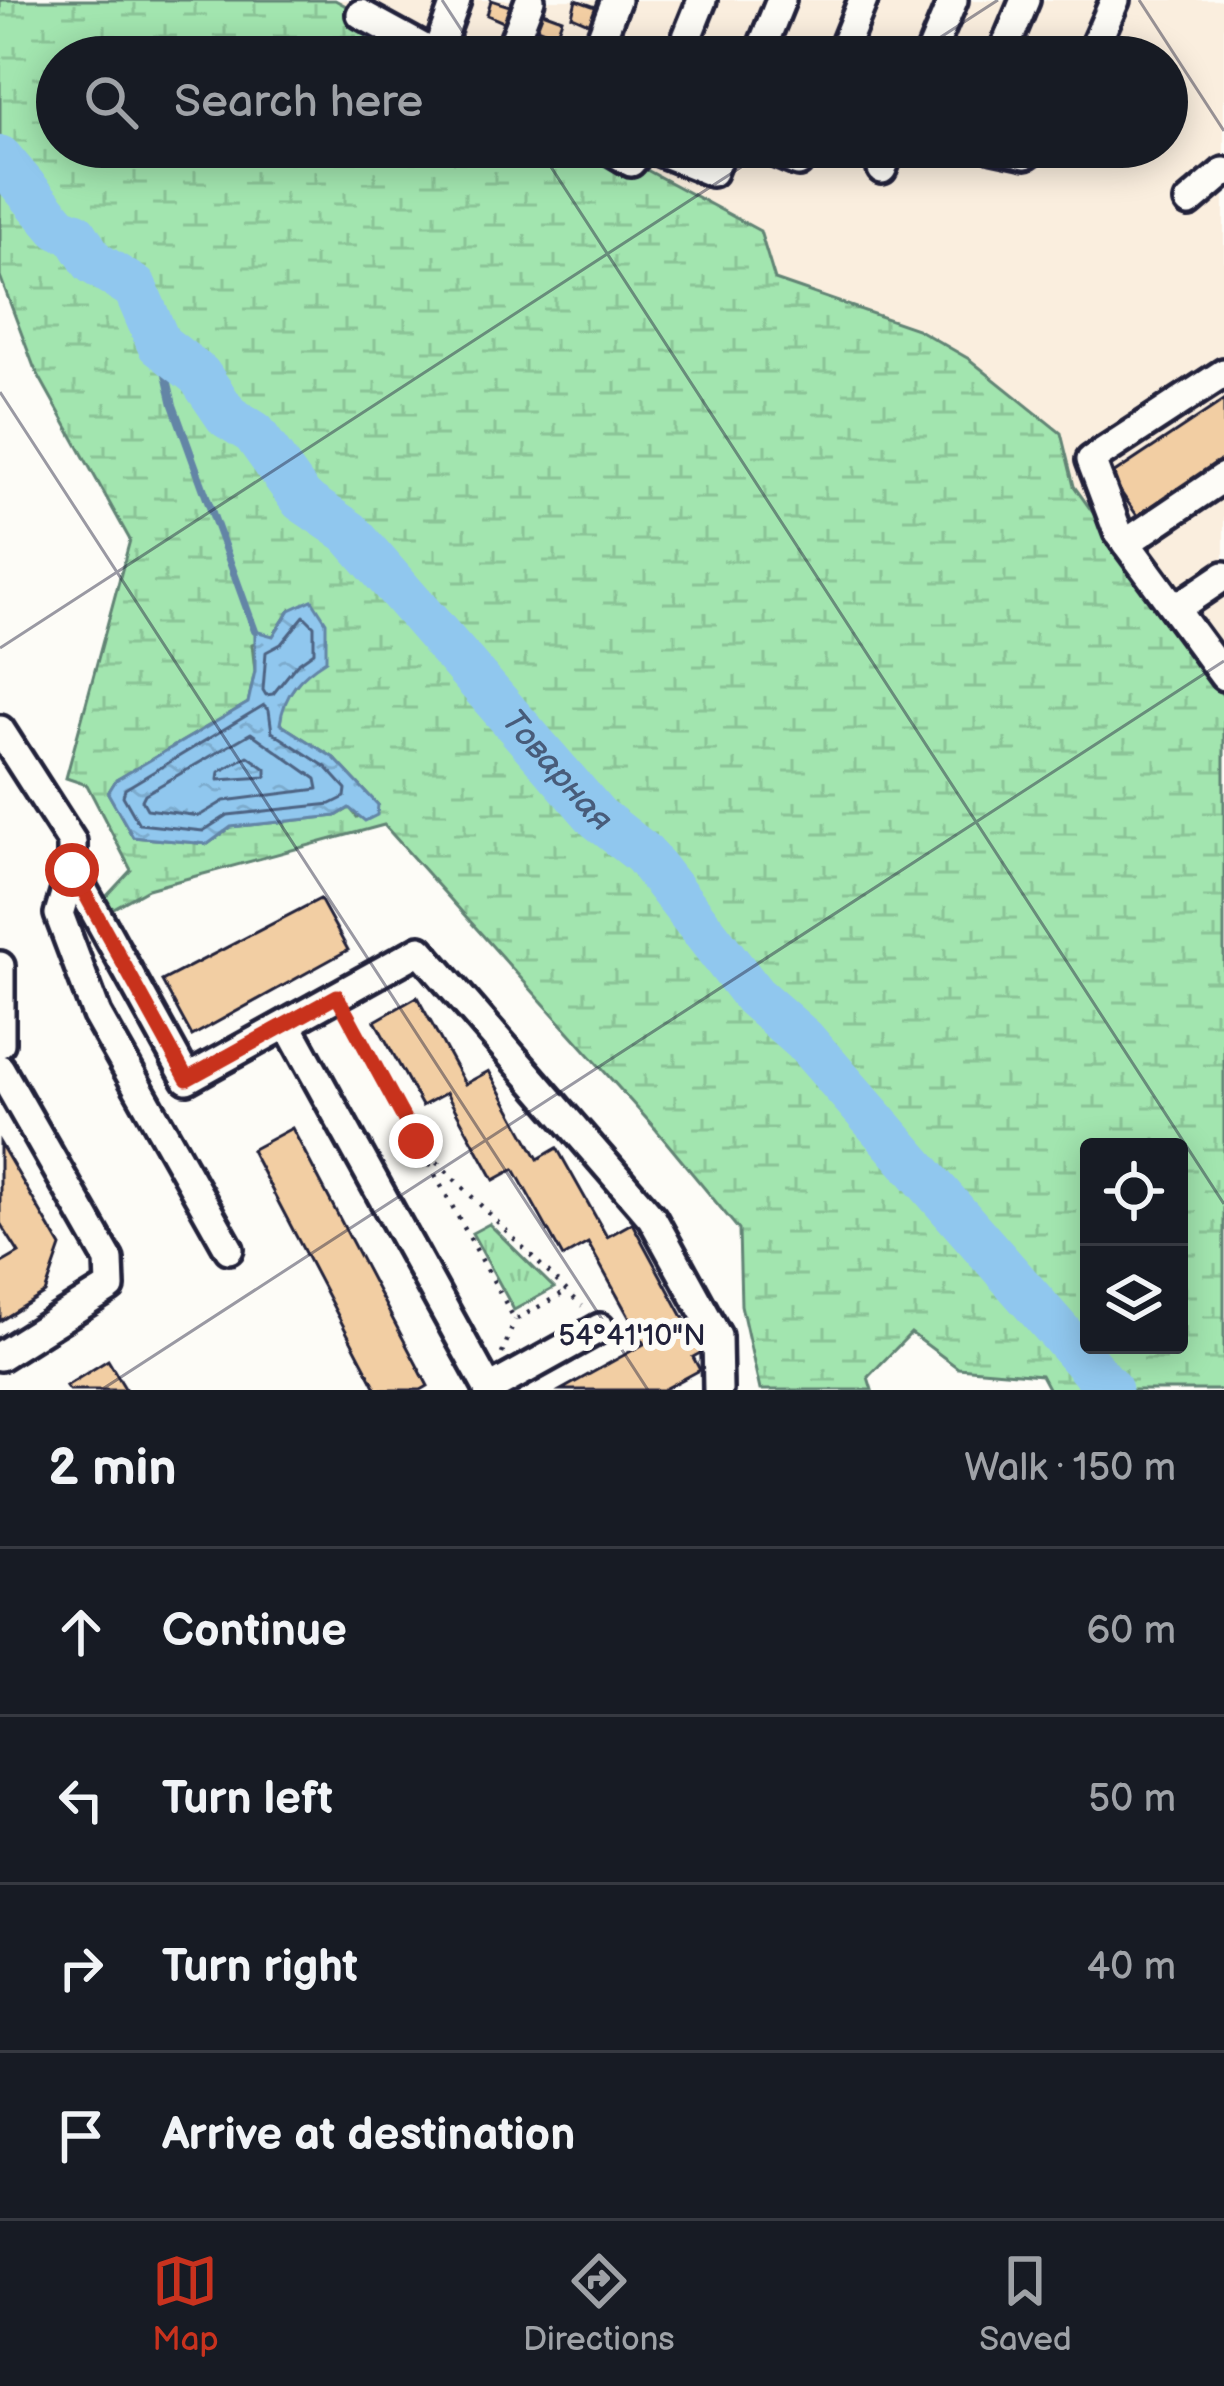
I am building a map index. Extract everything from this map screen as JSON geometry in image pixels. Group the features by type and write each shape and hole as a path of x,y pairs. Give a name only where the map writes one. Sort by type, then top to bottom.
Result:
{"lane":[{"path":"444,36 456,0"},
{"path":"516,36 530,0"},
{"path":"602,36 616,0"},
{"path":"688,36 702,0"},
{"path":"766,36 781,0"},
{"path":"848,36 863,0"},
{"path":"937,36 952,0"},
{"path":"1009,36 1025,0"},
{"path":"1099,36 1115,0"},
{"path":"356,5 406,36"},
{"path":"1190,202 1224,172"},
{"path":"1222,669 1118,532 1090,460 1224,373"},
{"path":"1126,543 1224,477"},
{"path":"1175,609 1224,576"},
{"path":"0,730 72,842 72,870 59,914 97,1015 229,1250"},
{"path":"72,870 187,1079 420,950 652,1218 717,1336 718,1390"},
{"path":"0,966 0,1043"},
{"path":"287,1024 489,1390 600,1328"},
{"path":"0,1069 109,1260 110,1287 0,1356"}],"path":[{"path":"337,996 515,1320 569,1290"},
{"path":"416,1141 569,1290 600,1328"}],"shaded area":[{"path":"335,0 1224,0 1224,697 1074,486 1061,433 969,359 917,329 775,280 760,231 643,168 1188,168 1188,36 401,36"}],"green space":[{"path":"0,0 335,0 401,36 36,36 36,168 643,168 760,231 775,280 917,329 969,359 1061,433 1074,486 1224,697 1224,1390 1049,1390 1041,1375 958,1368 911,1333 868,1377 872,1390 760,1390 741,1305 739,1230 653,1126 384,825 148,889 76,929 131,870 87,785 66,778 130,540 34,367 0,276","holes":["290,610 306,672 283,702 280,724 334,758 378,805 357,817 350,808 336,816 231,827 208,844 133,837 108,793 116,780 248,703 255,671 252,644 273,636"]},
{"path":"489,1224 554,1288 514,1310 472,1233"}],"water":[{"path":"312,600 326,622 326,660 295,686 280,724 334,758 378,805 377,815 365,821 349,808 336,816 231,827 208,844 133,837 108,793 116,780 248,703 255,671 255,631 273,636 290,610"}],"building":[{"path":"491,0 516,8 510,25 487,15"},
{"path":"576,0 601,9 595,26 572,16"},
{"path":"537,10 562,19 556,36 532,26"},
{"path":"1224,400 1224,469 1142,523 1110,476"},
{"path":"320,899 348,950 192,1036 162,981"},
{"path":"417,997 465,1084 489,1071 538,1159 557,1148 607,1237 632,1223 702,1352 693,1357 700,1370 663,1390 561,1390 644,1344 588,1243 563,1257 514,1169 494,1180 446,1093 422,1106 375,1021"},
{"path":"292,1128 428,1386 421,1390 377,1390 251,1150"},
{"path":"0,1143 61,1247 45,1293 0,1321 0,1264 19,1253 0,1223"},
{"path":"108,1360 126,1390 69,1390 66,1386"}],"waterway":[{"name":"Товарная","path":"0,158 59,228 75,234 93,262 135,288 159,344 199,375 227,416 254,433 302,500 349,532 597,817 644,854 754,996 804,1040 1110,1390"},
{"path":"159,344 173,405 255,631"}],"route":[{"path":"72,870 187,1079 337,996 416,1141"}]}
